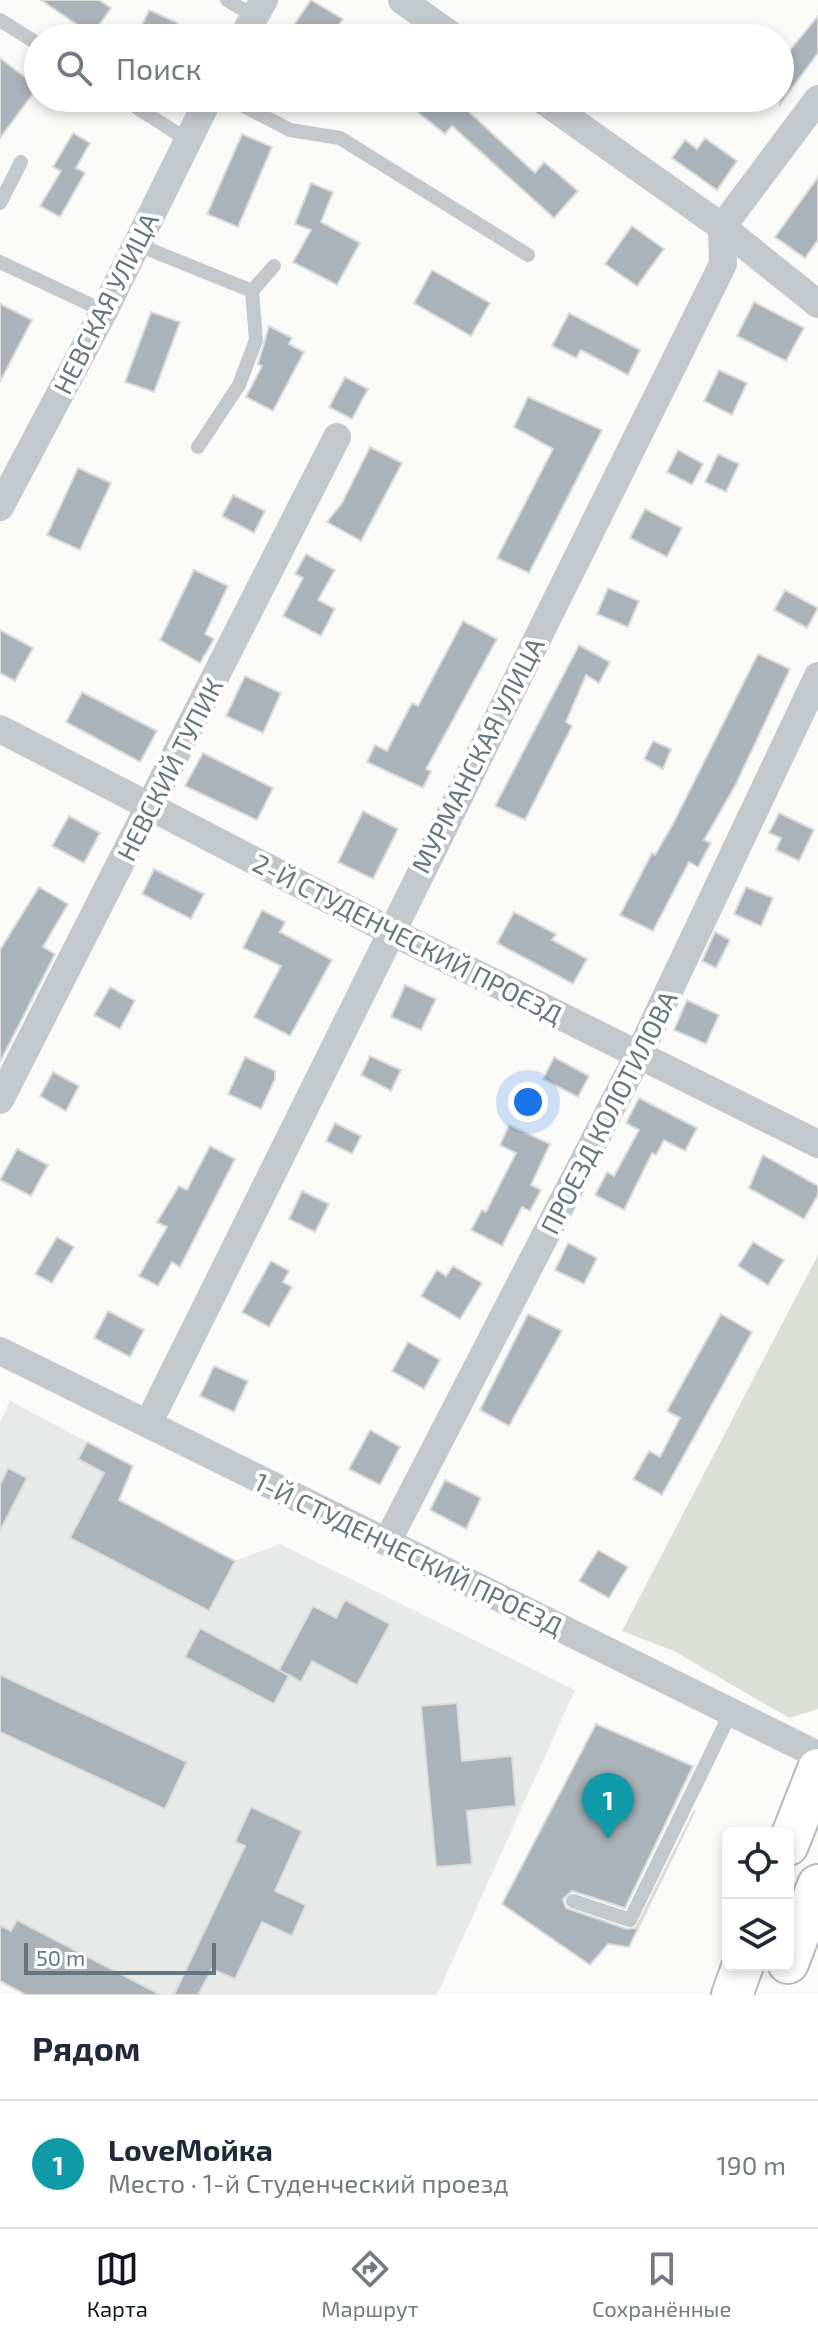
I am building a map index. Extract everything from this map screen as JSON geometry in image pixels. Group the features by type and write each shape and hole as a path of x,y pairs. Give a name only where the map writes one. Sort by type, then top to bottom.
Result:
{"main road":[{"path":"794,1830 818,1769"},
{"path":"794,1948 818,1885"},
{"path":"732,1995 741,1971"},
{"path":"779,1995 786,1971"}],"street":[{"path":"402,0 435,24"},
{"path":"722,227 818,99"},
{"name":"НЕВСКАЯ УЛИЦА","path":"0,507 104,311 201,112"},
{"path":"560,112 722,227 818,304"},
{"name":"МУРМАНСКАЯ УЛИЦА","path":"148,1424 723,264 722,227"},
{"name":"НЕВСКИЙ ТУПИК","path":"0,1100 337,437"},
{"name":"ПРОЕЗД КОЛОТИЛОВА","path":"387,1542 639,1054 818,676"},
{"name":"2-Й СТУДЕНЧЕСКИЙ ПРОЕЗД","path":"0,729 390,931 818,1144"},
{"name":"1-Й СТУДЕНЧЕСКИЙ ПРОЕЗД","path":"0,1351 818,1755"}],"lane":[{"path":"227,0 253,18"},
{"path":"0,20 24,35"},
{"path":"144,112 186,139"},
{"path":"255,112 290,130 340,138 528,255"},
{"path":"0,203 21,162"},
{"path":"136,244 252,291"},
{"path":"0,262 104,311"},
{"path":"198,447 239,385 256,340 252,291 274,266"},
{"path":"573,1901 630,1920 731,1712"}],"shaded area":[{"path":"818,1255 818,1709 789,1718 674,1651 622,1631"},
{"path":"10,1401 133,1466 119,1500 235,1561 280,1544 575,1690 437,1995 26,1995 0,1981 0,1422"}],"building":[{"path":"41,0 99,0 111,8 100,24 76,24"},
{"path":"311,0 343,19 339,24 295,24"},
{"path":"149,10 178,23 178,24 142,24"},
{"path":"818,16 818,53 794,85 794,45"},
{"path":"0,58 24,76 24,106 0,138"},
{"path":"418,112 469,112 535,173 544,162 578,191 554,218 452,126 445,134"},
{"path":"73,133 90,143 76,168 85,173 60,217 40,206 61,171 53,167"},
{"path":"242,134 272,147 238,227 207,214"},
{"path":"705,138 737,161 717,190 672,158 685,140 697,149"},
{"path":"818,177 818,240 805,258 775,237"},
{"path":"311,183 333,192 321,222 360,243 337,285 293,262 311,230 295,224"},
{"path":"632,226 664,249 637,286 605,264"},
{"path":"432,270 490,303 471,336 414,303"},
{"path":"754,302 804,328 786,361 737,336"},
{"path":"0,304 32,320 0,382"},
{"path":"151,312 180,322 154,392 125,382"},
{"path":"569,313 640,350 628,375 581,350 576,358 552,346"},
{"path":"269,326 292,338 289,344 304,352 273,411 246,397 262,366 258,364"},
{"path":"719,370 747,383 732,415 704,401"},
{"path":"345,377 368,389 352,419 329,407"},
{"path":"528,397 602,430 529,573 497,558 553,449 514,427"},
{"path":"370,447 402,463 361,541 327,522 342,503"},
{"path":"678,450 703,464 692,485 667,472"},
{"path":"718,454 739,464 726,492 705,482"},
{"path":"78,468 111,483 80,550 47,535"},
{"path":"233,495 265,511 254,533 222,516"},
{"path":"645,509 682,528 667,557 630,538"},
{"path":"306,554 335,570 318,600 335,609 321,636 283,616 303,578 295,574"},
{"path":"194,570 228,586 205,634 214,639 200,663 160,640"},
{"path":"608,588 639,601 628,627 597,614"},
{"path":"785,590 818,608 807,628 774,610"},
{"path":"463,621 497,639 426,769 431,771 423,788 367,762 375,745 387,751 412,703 418,706"},
{"path":"0,630 33,648 15,681 0,673"},
{"path":"579,645 610,662 599,683 586,675 566,722 572,726 525,820 495,806"},
{"path":"758,654 790,669 736,784 704,840 711,843 698,867 689,862 653,931 620,915 652,853 655,855 673,824"},
{"path":"245,676 281,693 263,733 226,716"},
{"path":"82,692 157,731 140,762 66,722"},
{"path":"653,741 671,749 663,769 644,759"},
{"path":"203,753 273,788 257,820 185,786"},
{"path":"363,811 398,829 373,879 338,862"},
{"path":"779,813 814,830 799,861 776,850 781,838 769,833"},
{"path":"69,816 100,833 84,863 52,846"},
{"path":"154,869 204,894 191,919 142,894"},
{"path":"39,887 68,904 43,947 55,954 0,1062 0,950"},
{"path":"746,887 773,898 761,926 734,914"},
{"path":"262,910 285,922 280,932 332,960 290,1036 254,1017 281,966 243,948"},
{"path":"514,912 556,934 552,940 587,959 573,984 497,943"},
{"path":"715,932 730,940 716,968 702,961"},
{"path":"405,985 436,999 421,1030 391,1017"},
{"path":"110,987 135,1001 120,1029 94,1015"},
{"path":"687,1000 719,1015 706,1044 674,1030"},
{"path":"370,1056 401,1070 391,1091 361,1075"},
{"path":"245,1057 275,1071 275,1079 261,1109 228,1094"},
{"path":"554,1057 589,1076 578,1097 543,1079"},
{"path":"53,1072 79,1086 66,1111 40,1096"},
{"path":"639,1098 697,1128 685,1151 664,1140 656,1155 652,1153 624,1210 595,1195 607,1172 614,1176 639,1130 626,1123"},
{"path":"335,1123 361,1136 352,1154 326,1141"},
{"path":"509,1125 550,1144 531,1185 541,1190 530,1211 522,1207 502,1246 471,1230 482,1210 486,1212 516,1153 500,1145"},
{"path":"210,1146 235,1159 180,1267 172,1262 158,1286 139,1276 167,1227 157,1222 179,1186 187,1190"},
{"path":"17,1149 48,1165 31,1196 0,1180"},
{"path":"763,1155 818,1186 818,1195 804,1219 749,1188"},
{"path":"302,1191 329,1204 315,1232 289,1219"},
{"path":"57,1237 74,1247 52,1283 35,1274"},
{"path":"753,1242 784,1260 768,1285 738,1266"},
{"path":"568,1243 597,1258 584,1284 555,1270"},
{"path":"271,1261 289,1271 283,1282 292,1287 269,1327 242,1312"},
{"path":"453,1266 482,1283 460,1319 421,1296 437,1270 446,1276"},
{"path":"108,1311 144,1330 130,1357 94,1338"},
{"path":"528,1314 562,1331 509,1426 480,1410"},
{"path":"721,1314 752,1332 662,1495 633,1479 649,1451 660,1457 680,1418 667,1411"},
{"path":"408,1342 440,1360 424,1389 392,1371"},
{"path":"214,1366 248,1381 234,1412 200,1396"},
{"path":"370,1430 400,1447 380,1485 349,1469"},
{"path":"87,1442 133,1466 119,1500 235,1561 209,1611 70,1538 104,1473 78,1459"},
{"path":"8,1468 27,1478 0,1531 0,1485"},
{"path":"445,1480 481,1498 466,1529 430,1510"},
{"path":"598,1550 628,1567 609,1598 579,1581"},
{"path":"345,1600 390,1624 357,1685 312,1661 301,1682 289,1675 274,1704 185,1657 200,1628 288,1675 279,1670 313,1606 336,1618"},
{"path":"0,1675 187,1762 165,1809 0,1732"},
{"path":"457,1703 462,1761 512,1756 516,1806 467,1811 472,1864 436,1867 421,1706"},
{"path":"596,1724 693,1766 625,1908 572,1891 563,1899 566,1908 627,1929 636,1928 695,1810 629,1947 608,1944 590,1965 502,1904"},
{"path":"251,1807 302,1831 275,1891 306,1905 292,1936 262,1922 235,1979 212,1969 198,1995 174,1995 245,1846 235,1842"},
{"path":"17,1920 161,1995 26,1995 0,1981 0,1925 11,1931"}],"place":[{"name":"LoveМойка","path":"608,1839"}]}
